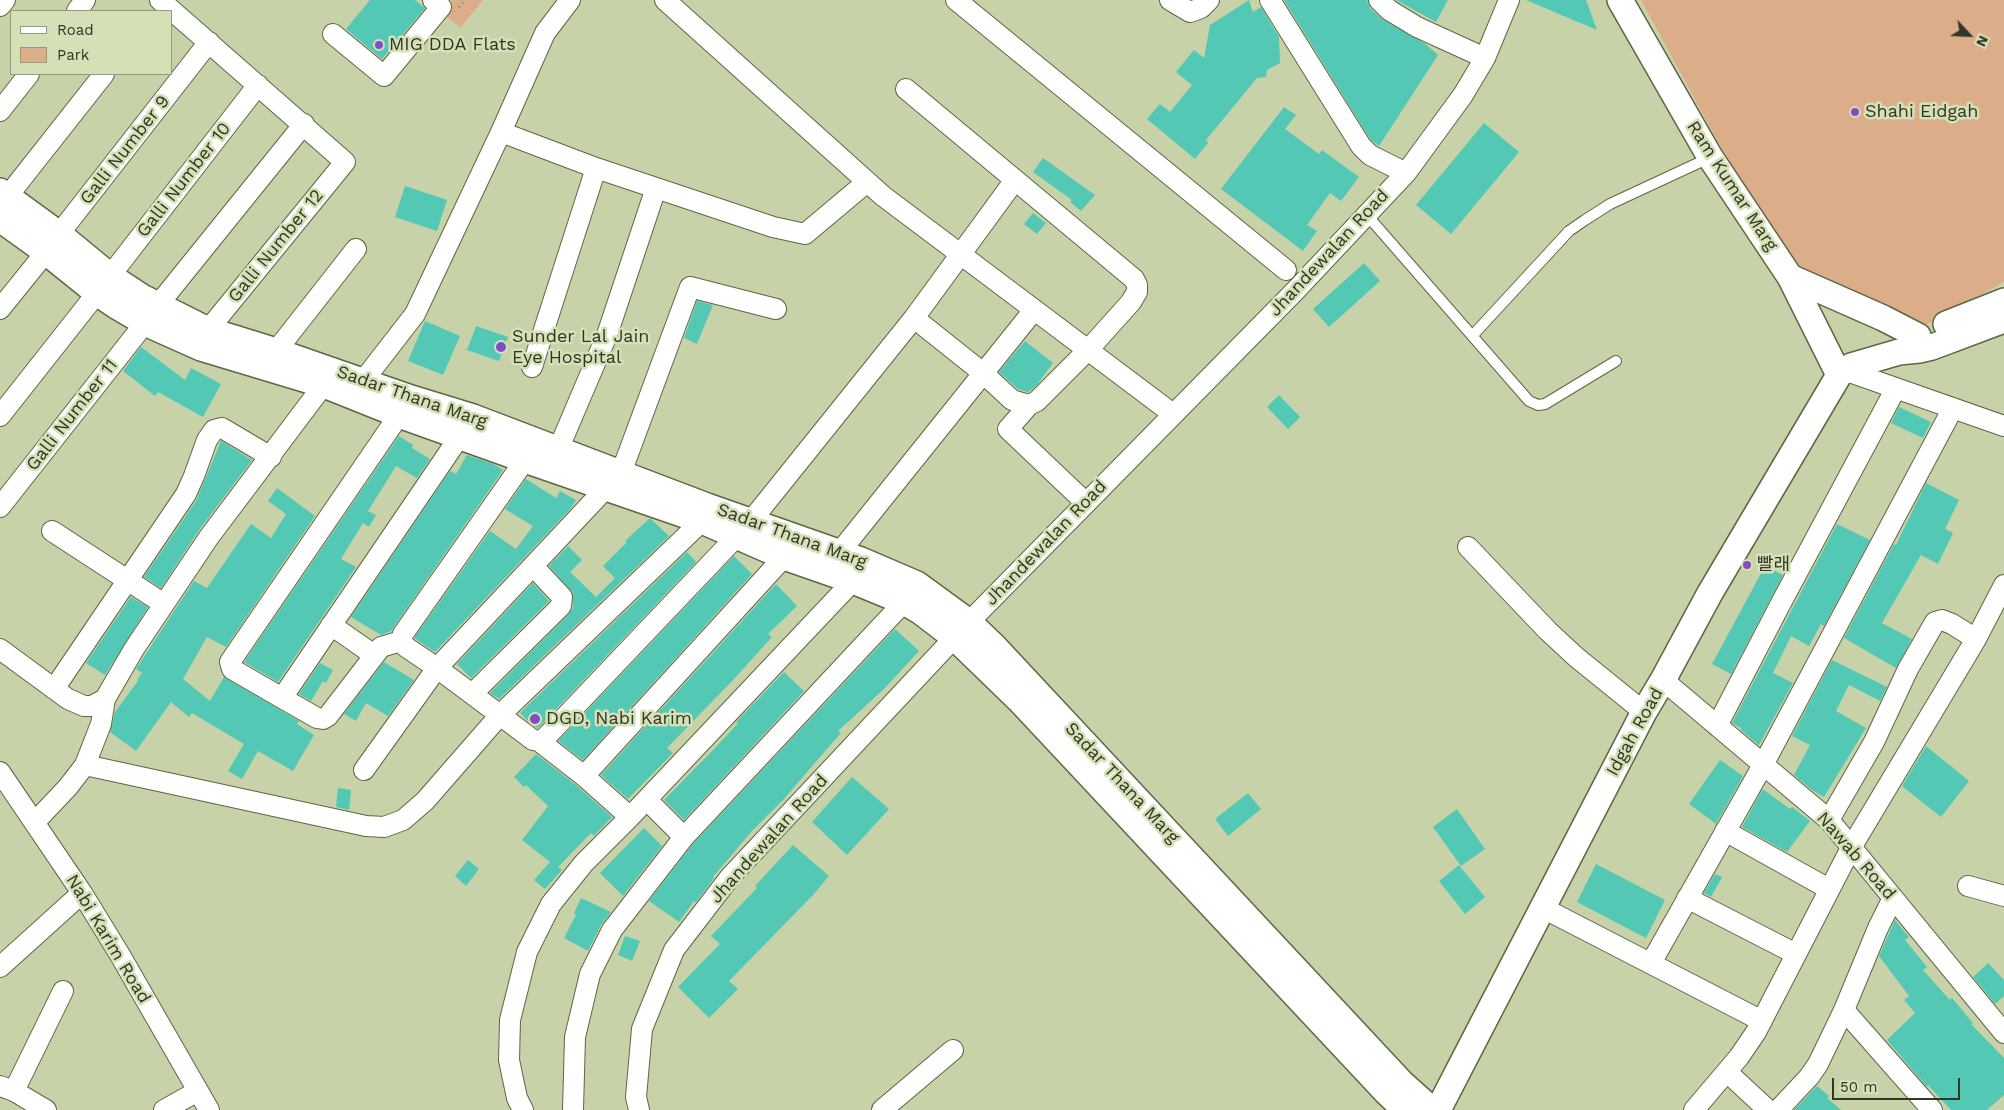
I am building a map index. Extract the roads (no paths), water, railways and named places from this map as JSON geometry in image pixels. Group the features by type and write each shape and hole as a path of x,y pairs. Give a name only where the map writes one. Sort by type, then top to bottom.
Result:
{"street":[{"path":"0,6 5,0"},
{"path":"333,34 384,76 441,7 432,0"},
{"path":"363,381 415,314 501,132 545,32 570,0"},
{"path":"665,0 868,182 960,255 1173,414"},
{"path":"956,0 1286,270"},
{"path":"1170,0 1190,12 1201,8 1209,0"},
{"path":"1270,0 1361,146 1370,155 1406,173"},
{"path":"1379,0 1389,10 1417,27 1485,58"},
{"name":"Jhandewalan Road","path":"639,1110 636,1097 642,1029 674,950 730,877 962,630 1296,290 1406,173 1463,95 1485,58 1509,0"},
{"name":"Ram Kumar Marg","path":"1620,0 1710,157 1790,277 1845,370"},
{"path":"172,14 209,42 304,124"},
{"name":"Galli Number 9","path":"0,309 209,42"},
{"path":"0,112 28,75"},
{"path":"2,202 103,75"},
{"name":"Galli Number 10","path":"0,416 258,85"},
{"path":"906,88 1134,279 1137,292 1131,302 1088,350 1037,401 1029,404 1008,429 1086,502"},
{"name":"Galli Number 12","path":"208,330 345,162 304,124"},
{"name":"Galli Number 11","path":"0,507 151,314 304,124"},
{"path":"501,132 596,168 773,227 805,234 868,182"},
{"path":"532,366 596,168"},
{"path":"539,741 545,738 744,528 914,318 1015,180"},
{"path":"558,450 607,335 656,188"},
{"name":"Sadar Thana Marg","path":"2,202 104,284 208,350 329,378 363,381 473,417 558,450 613,480 702,521 744,528 839,553 917,584 962,630 1020,701 1405,1110"},
{"path":"276,351 356,249"},
{"path":"1790,277 1883,318 1918,336"},
{"path":"364,770 437,668 613,480 690,287 776,309"},
{"path":"1899,352 1918,336 2004,301"},
{"path":"839,553 1034,310"},
{"name":"Sadar Thana Marg","path":"151,314 276,351 329,378 358,397 399,415 525,460 613,480 744,528 784,557 854,581 904,602 962,630 1022,676 1402,1083 1432,1110"},
{"path":"914,318 1012,400 1029,404"},
{"path":"1845,370 1899,352 1932,347 2004,320"},
{"path":"1845,370 2004,426"},
{"name":"Idgah Road","path":"1438,1110 1644,712 1710,593 1845,370"},
{"path":"34,822 68,787 85,765 101,724 105,699 134,649 209,537 329,378"},
{"path":"1717,726 1896,388"},
{"path":"1651,963 1763,765 1953,408"},
{"path":"399,415 230,662 232,669 317,718 323,719 328,716 381,647 401,641 408,626 525,460"},
{"path":"61,694 126,580 186,494 207,440 214,430 222,428 271,457"},
{"path":"282,698 460,436"},
{"path":"85,765 366,826 384,827 403,820 425,801 500,715 702,521"},
{"path":"52,531 164,604"},
{"path":"1468,547 1548,631 1644,712"},
{"path":"584,776 784,557"},
{"path":"472,694 561,606 562,597 533,566"},
{"path":"523,1110 517,1098 509,1060 510,1020 527,952 552,904 584,863 647,800 854,581"},
{"path":"1694,1110 1745,1049 1762,1022 1828,889 1976,639 2004,585"},
{"path":"574,1110 575,1037 590,974 612,930 684,837 904,602"},
{"path":"1829,820 1874,742 1908,669 1935,622 1942,620 1952,624 1976,639"},
{"path":"332,625 374,655"},
{"path":"401,641 406,647 533,740 539,741 584,776 630,817"},
{"path":"0,649 61,694 84,706 92,706 105,699"},
{"name":"Nawab Road","path":"1663,680 1829,820 2004,1033"},
{"name":"Nabi Karim Road","path":"0,772 82,893 209,1110"},
{"path":"647,800 684,837"},
{"path":"1726,831 1828,889"},
{"path":"1968,886 2004,896"},
{"path":"0,967 82,893"},
{"path":"1688,898 1796,954"},
{"path":"1778,1110 1815,1070 1844,1010 1878,928 1893,898"},
{"path":"1543,908 1762,1022"},
{"path":"46,1110 7,1088 63,991"},
{"path":"1844,1010 1932,1110"},
{"path":"882,1110 953,1050"},
{"path":"1727,1072 1768,1110"},
{"path":"164,1110 198,1091"}],"lane":[{"path":"1473,335 1570,232 1585,220 1610,204 1710,157"},
{"path":"1366,214 1473,335 1522,395 1538,405 1545,404 1616,361"}],"place":[{"name":"MIG DDA Flats","path":"379,45"},
{"name":"Shahi Eidgah","path":"1855,112"},
{"name":"Sunder Lal Jain Eye Hospital","path":"501,347"},
{"name":"빨래","path":"1747,565"},
{"name":"DGD, Nabi Karim","path":"535,719"}]}
